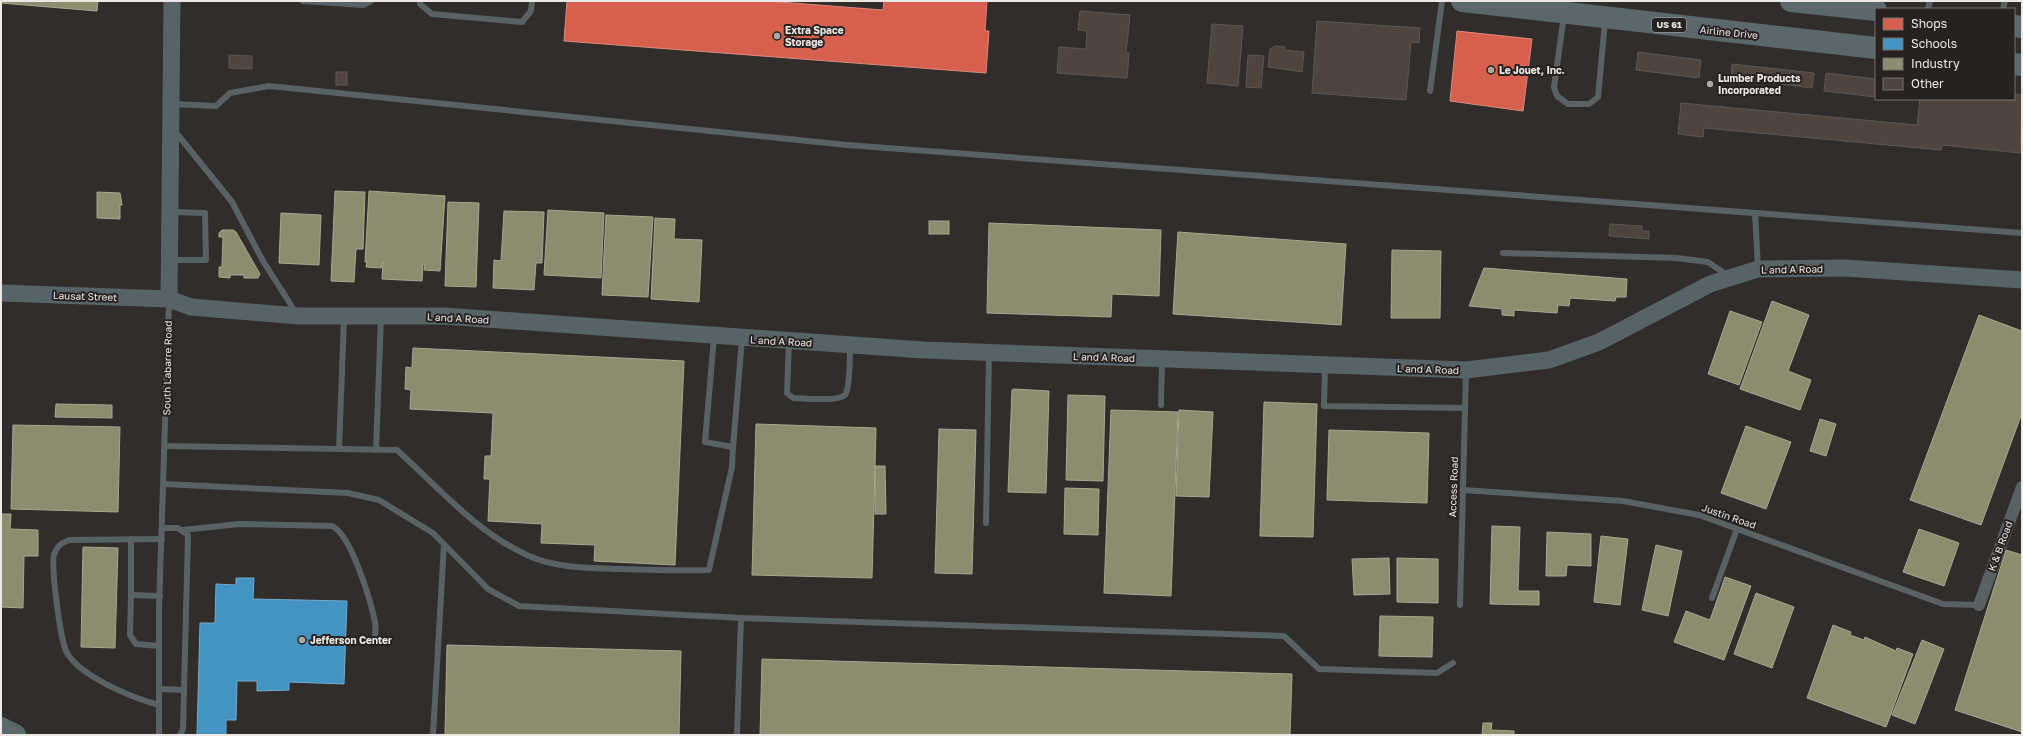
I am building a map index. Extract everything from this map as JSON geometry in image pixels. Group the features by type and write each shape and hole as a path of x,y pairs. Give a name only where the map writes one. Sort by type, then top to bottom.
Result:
{"highway":[{"name":"Airline Drive","path":"1462,1 1562,10 1606,18 1875,48"},
{"path":"1791,1 1875,10"},
{"path":"1,728 15,735"}],"street":[{"name":"South Labarre Road","path":"169,299 172,1"},
{"name":"L and A Road","path":"169,299 192,307 299,316 444,316 742,338 989,353 1466,370 1549,360 1599,342 1710,284 1758,269 1845,268 2022,280"},
{"name":"Lausat Street","path":"1,293 169,299"},
{"name":"K & B Road","path":"1979,605 2022,487"}],"lane":[{"path":"303,1 364,5 372,1"},
{"path":"420,1 420,4 432,14 522,22 531,11 532,1"},
{"path":"1430,91 1442,1"},
{"path":"1562,10 1554,87 1557,96 1568,104 1589,104 1598,97 1606,18"},
{"path":"171,104 216,106 230,93 269,86 855,145 2022,233"},
{"path":"170,126 232,202 263,261 299,316"},
{"path":"169,260 206,260 206,213 170,212"},
{"path":"1755,213 1758,269"},
{"path":"1503,253 1677,258 1708,262 1730,278"},
{"name":"South Labarre Road","path":"161,735 159,705 159,646 169,299"},
{"path":"339,449 344,316"},
{"path":"376,450 382,316"},
{"path":"714,336 705,442 733,447"},
{"path":"165,446 397,450 471,519 502,541 529,556 581,568 672,571 709,570 732,467 742,338"},
{"path":"789,341 787,393 793,398 837,399 845,395 847,388 850,345"},
{"path":"986,523 989,353"},
{"path":"1161,405 1162,359"},
{"path":"1325,365 1324,406 1465,408"},
{"name":"Access Road","path":"1460,605 1466,370"},
{"path":"164,484 356,495 379,500 433,533 488,589 519,606 741,618 1284,636 1319,669 1438,673 1453,664"},
{"name":"Justin Road","path":"1463,490 1623,501 1699,515 1943,604 1979,605"},
{"path":"183,530 239,524 332,526 339,529 346,539 368,594 375,624 375,641"},
{"path":"162,528 178,528 183,530 188,535 183,729 180,735"},
{"path":"1712,598 1737,529"},
{"path":"131,539 130,635 136,644 159,646"},
{"path":"159,705 143,700 94,677 76,665 66,651 56,600 54,555 59,544 68,540 162,539"},
{"path":"434,735 444,544"},
{"path":"131,595 160,596"},
{"path":"737,735 741,618"},
{"path":"159,688 184,690"}],"building: Shops":[{"name":"Extra Space Storage","path":"567,1 767,1 883,10 884,1 987,1 985,31 989,31 986,73 564,41"},
{"name":"Le Jouet, Inc.","path":"1457,31 1532,39 1523,111 1450,101"}],"building: Schools":[{"path":"236,578 254,578 253,599 347,601 344,684 289,682 289,690 257,691 257,681 237,681 236,720 226,720 226,735 197,735 200,623 215,623 216,584 236,585"}],"building: Industry":[{"path":"1,1 98,1 97,11 1,3"},
{"path":"335,191 365,192 363,249 356,249 354,282 331,281"},
{"path":"369,191 445,196 440,271 424,270 425,264 423,264 422,281 382,279 383,262 381,268 366,267"},
{"path":"97,192 120,193 122,205 120,205 120,219 97,218"},
{"path":"448,202 479,203 476,287 445,286"},
{"path":"548,210 604,213 601,278 544,275"},
{"path":"504,211 544,212 542,263 536,263 534,290 493,288 494,260 501,261"},
{"path":"281,213 321,215 319,265 279,263"},
{"path":"606,215 653,217 648,297 602,295"},
{"path":"655,218 675,219 674,239 702,240 699,302 651,299"},
{"path":"929,221 949,221 949,234 929,234"},
{"path":"989,223 1161,230 1159,296 1112,294 1111,317 987,313"},
{"path":"222,230 233,230 236,232 260,274 258,278 244,278 244,275 230,275 230,278 219,277 219,267 222,267 223,237 219,237 219,233"},
{"path":"1178,232 1346,244 1341,325 1173,314"},
{"path":"1392,250 1441,251 1440,318 1391,318"},
{"path":"1484,268 1627,279 1626,297 1616,297 1615,301 1570,298 1569,306 1558,305 1557,313 1514,310 1514,316 1502,315 1502,309 1469,306"},
{"path":"1772,301 1809,315 1788,371 1811,380 1800,410 1740,389"},
{"path":"1730,311 1762,322 1739,385 1708,374"},
{"path":"1979,315 2022,331 2022,413 1981,525 1910,500"},
{"path":"413,348 684,361 675,565 594,561 595,545 541,543 542,524 488,521 490,479 484,479 485,456 491,456 493,413 410,409 411,390 405,389 406,367 412,368"},
{"path":"1012,390 1049,391 1046,493 1008,492"},
{"path":"1068,395 1105,396 1103,481 1066,480"},
{"path":"1264,402 1317,404 1313,537 1260,536"},
{"path":"56,404 112,405 112,418 55,417"},
{"path":"1111,410 1178,412 1171,596 1104,593"},
{"path":"1179,410 1213,412 1209,497 1176,496"},
{"path":"1820,419 1836,424 1826,456 1810,451"},
{"path":"756,424 876,428 872,578 752,575"},
{"path":"13,425 120,427 118,512 11,509"},
{"path":"1746,426 1791,442 1766,509 1721,493"},
{"path":"939,429 976,430 972,574 935,573"},
{"path":"1329,430 1429,433 1427,503 1327,500"},
{"path":"875,466 885,466 886,514 875,514"},
{"path":"1065,488 1099,489 1098,535 1064,534"},
{"path":"1,514 11,514 10,529 38,530 38,556 24,556 23,608 1,607"},
{"path":"1492,526 1520,527 1518,591 1539,591 1539,605 1490,604"},
{"path":"1919,529 1959,543 1944,586 1903,572"},
{"path":"1547,532 1591,534 1591,566 1567,565 1566,576 1546,576"},
{"path":"1601,536 1628,539 1620,605 1594,602"},
{"path":"1656,545 1682,551 1668,616 1642,610"},
{"path":"83,547 118,548 115,648 81,647"},
{"path":"2006,550 2022,555 2022,732 1955,710"},
{"path":"1389,558 1390,594 1354,595 1352,559"},
{"path":"1397,558 1438,559 1438,603 1397,602"},
{"path":"1725,577 1751,586 1724,660 1674,642 1686,611 1710,620"},
{"path":"1756,593 1794,607 1772,668 1734,654"},
{"path":"1380,616 1433,617 1432,657 1379,656"},
{"path":"1833,625 1851,632 1850,635 1864,640 1865,637 1896,651 1897,648 1913,654 1886,727 1807,698"},
{"path":"1922,640 1944,649 1915,724 1892,715"},
{"path":"447,645 681,651 679,735 445,735"},
{"path":"762,659 1292,674 1290,735 760,735"},
{"path":"1483,723 1492,723 1491,730 1514,731 1514,735 1482,735"}],"building: Other":[{"path":"1080,11 1130,15 1126,53 1129,53 1127,78 1057,73 1059,47 1086,49 1087,31 1078,30"},
{"path":"1317,21 1420,28 1419,43 1411,42 1406,100 1312,93"},
{"path":"1212,24 1243,26 1238,86 1207,83"},
{"path":"1275,46 1285,47 1285,50 1304,52 1302,72 1268,67 1270,49"},
{"path":"1638,52 1701,60 1699,78 1636,70"},
{"path":"229,55 252,56 252,69 229,68"},
{"path":"1248,55 1264,56 1261,88 1246,87"},
{"path":"1732,64 1814,73 1812,88 1731,78"},
{"path":"336,72 347,72 347,85 336,85"},
{"path":"1826,73 1875,79 1875,97 1824,91"},
{"path":"2015,94 2022,95 2020,153 1942,145 1941,150 1704,128 1703,137 1678,134 1681,103 1917,125 1920,100 2015,100"},
{"path":"1610,224 1642,226 1642,231 1649,231 1649,239 1609,236"}],"place":[{"name":"Extra Space Storage","path":"777,36"},
{"name":"Le Jouet, Inc.","path":"1491,70"},
{"name":"Lumber Products Incorporated","path":"1710,84"},
{"name":"Jefferson Center","path":"302,640"}]}
